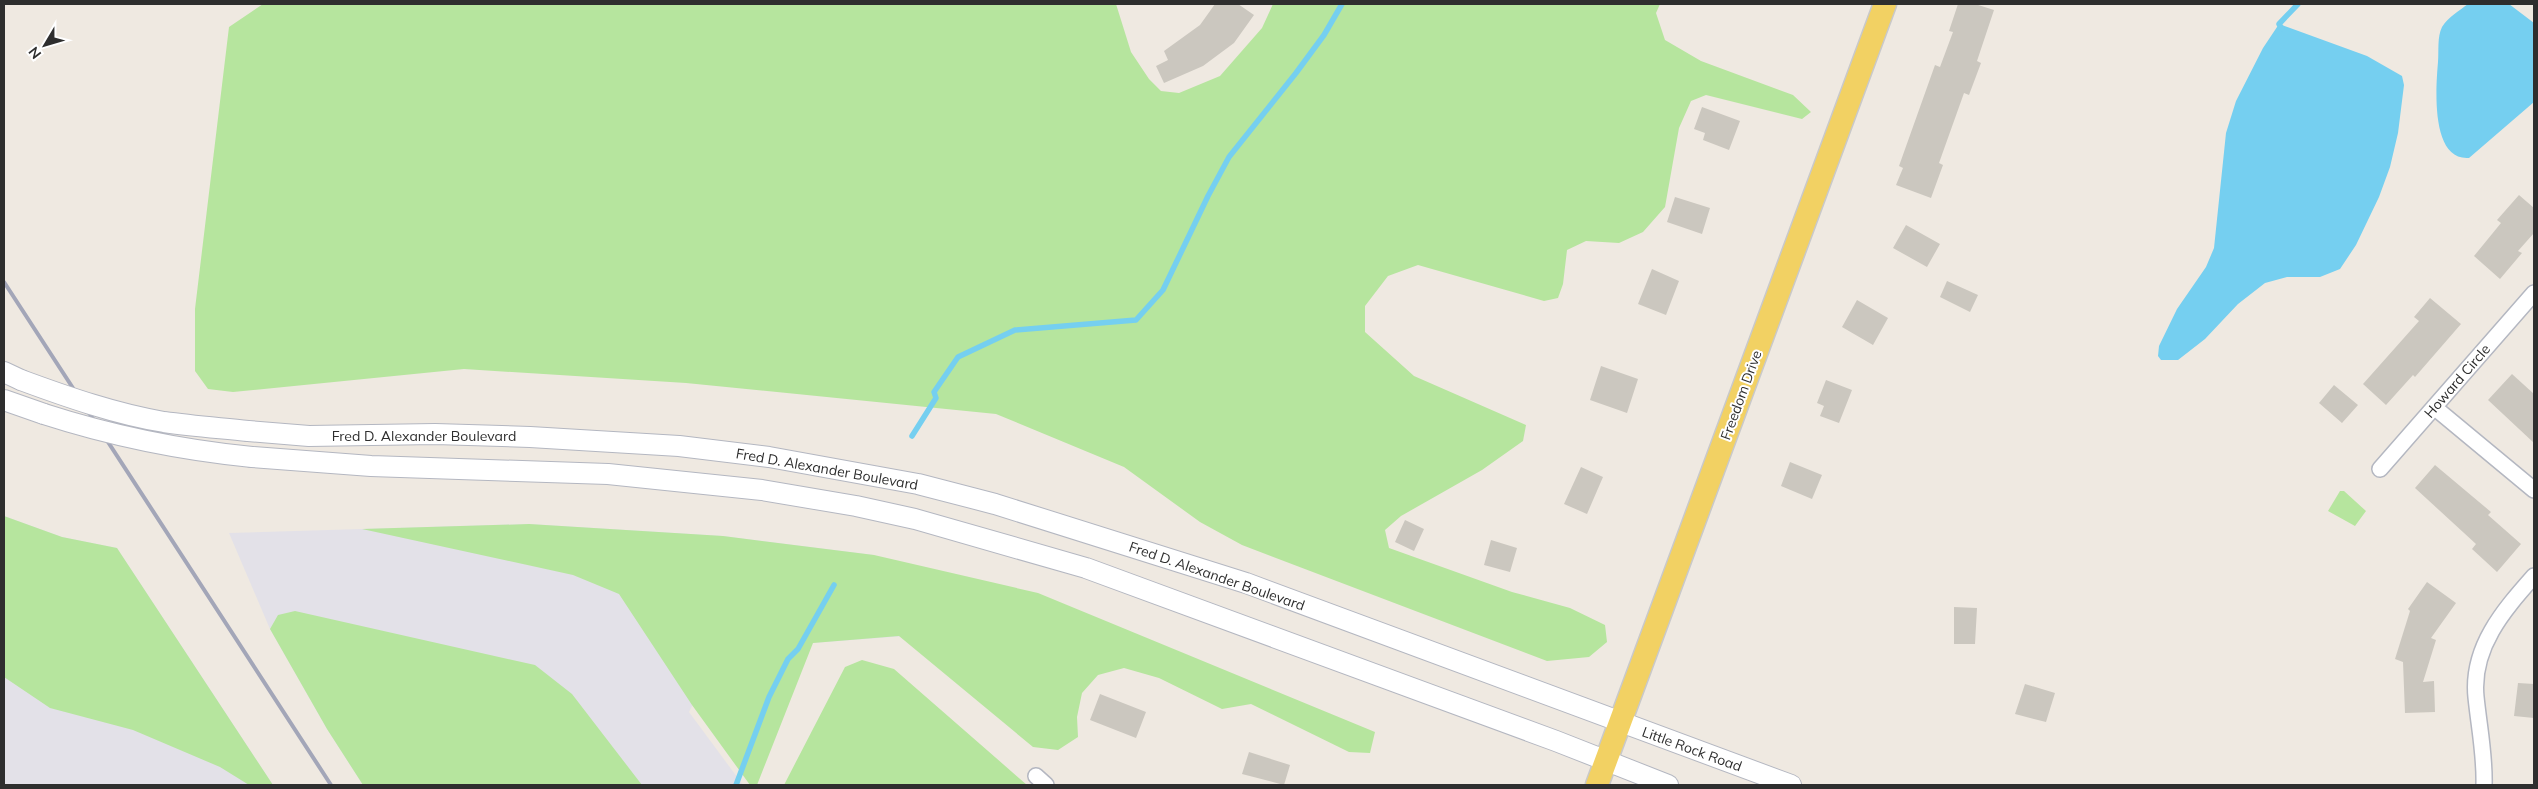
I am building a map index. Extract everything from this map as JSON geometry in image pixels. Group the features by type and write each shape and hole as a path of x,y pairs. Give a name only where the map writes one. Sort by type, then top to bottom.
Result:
{"main road":[{"name":"Freedom Drive","path":"1597,785 1885,4"},
{"name":"Fred D. Alexander Boulevard","path":"12,376 78,400 163,422 309,436 435,434 530,437 678,446 769,456 918,484 1004,507 1246,583 1620,722"},
{"name":"Fred D. Alexander Boulevard","path":"4,400 123,438 210,453 252,458 371,466 608,474 762,490 907,517 1086,568 1606,761"},
{"name":"Little Rock Road","path":"1620,722 1791,785"},
{"path":"1606,761 1668,785"}],"street":[{"name":"Howard Circle","path":"2380,469 2534,293"},
{"path":"2434,407 2534,490"},
{"path":"2484,785 2484,748 2475,695 2479,660 2496,621 2534,576"}],"shaded area":[{"path":"4,516 62,537 117,548 273,785 4,785"},
{"path":"529,524 723,536 874,555 1025,627 720,650 689,712 743,785 363,785 327,729 270,629 229,533"}],"green space":[{"path":"263,4 1116,4 1131,52 1149,79 1161,91 1179,93 1220,76 1262,28 1273,4 1660,4 1656,13 1665,40 1701,61 1793,95 1811,112 1802,119 1706,95 1691,101 1679,128 1665,207 1643,232 1619,243 1586,241 1567,250 1563,284 1558,298 1544,301 1418,265 1388,276 1365,306 1365,332 1414,376 1526,425 1523,441 1482,470 1401,516 1385,530 1389,548 1512,592 1570,608 1605,625 1607,642 1589,657 1547,661 1242,545 1200,522 1124,467 996,414 686,383 464,369 233,392 208,389 195,371 195,309 229,27"},
{"path":"2340,491 2344,491 2366,511 2355,526 2328,511"},
{"path":"4,516 62,537 117,548 273,785 249,785 220,767 133,730 50,708 4,677"},
{"path":"529,524 723,536 874,555 1038,593 1375,732 1370,753 1349,752 1251,704 1222,709 1159,678 1124,668 1098,675 1082,693 1077,717 1078,737 1058,750 1033,747 899,636 813,643 757,785 750,785 692,705 619,594 573,575 362,529"},
{"path":"295,611 535,665 572,694 642,785 363,785 327,729 270,629 278,615"},
{"path":"862,660 894,669 1027,785 784,785 845,667"}],"water":[{"path":"2468,4 2509,4 2534,23 2534,102 2469,158 2456,156 2447,148 2438,120 2437,104 2440,31 2447,20"},
{"path":"2279,24 2367,56 2402,76 2404,85 2398,133 2390,167 2379,197 2356,245 2340,269 2320,277 2287,277 2265,283 2238,304 2205,339 2178,360 2161,360 2158,356 2159,346 2177,309 2206,267 2214,248 2226,133 2236,101 2263,48"}],"building":[{"path":"1215,4 1238,4 1254,15 1234,43 1203,66 1164,83 1156,66 1168,60 1164,51 1200,25"},
{"path":"1958,4 1975,4 1994,10 1977,61 1981,63 1969,95 1964,93 1939,163 1943,165 1931,198 1896,185 1903,168 1899,166 1935,65 1940,67 1953,32 1949,31"},
{"path":"1702,107 1740,121 1729,150 1703,140 1705,133 1694,129"},
{"path":"2519,195 2534,208 2534,233 2518,251 2522,253 2500,279 2474,256 2501,223 2497,220"},
{"path":"1675,197 1710,208 1702,234 1667,222"},
{"path":"1906,225 1940,244 1927,267 1893,248"},
{"path":"1652,269 1679,281 1666,315 1638,304"},
{"path":"1947,281 1978,295 1970,312 1940,297"},
{"path":"2430,298 2461,324 2415,377 2413,375 2386,405 2363,384 2419,321 2414,317"},
{"path":"1857,300 1888,318 1873,345 1842,327"},
{"path":"1601,366 1638,379 1627,413 1590,400"},
{"path":"2512,374 2534,394 2534,443 2488,400"},
{"path":"1826,380 1852,390 1839,423 1820,416 1824,406 1817,403"},
{"path":"2334,385 2358,405 2342,423 2319,403"},
{"path":"1790,462 1822,475 1812,499 1781,486"},
{"path":"2435,465 2491,512 2488,515 2521,544 2497,572 2472,549 2476,544 2415,488"},
{"path":"1581,467 1603,477 1587,514 1564,504"},
{"path":"1405,520 1424,529 1414,551 1395,542"},
{"path":"1491,540 1517,548 1510,572 1484,565"},
{"path":"2427,582 2456,603 2431,638 2436,640 2423,682 2434,681 2435,712 2405,713 2403,662 2395,659 2410,611 2408,609"},
{"path":"1954,607 1977,608 1975,644 1954,644"},
{"path":"2518,683 2534,684 2534,718 2514,716"},
{"path":"2025,684 2055,693 2046,722 2015,714"},
{"path":"1100,694 1146,712 1136,738 1090,720"},
{"path":"1249,752 1290,765 1284,785 1242,774"}],"waterway":[{"path":"912,436 936,398 934,392 958,357 1015,330 1136,320 1163,290 1229,157 1296,73 1324,35 1342,4"},
{"path":"2282,29 2279,24 2298,4"},
{"path":"736,785 769,697 788,659 798,649 834,585"}],"railway":[{"path":"4,282 331,785"}]}
